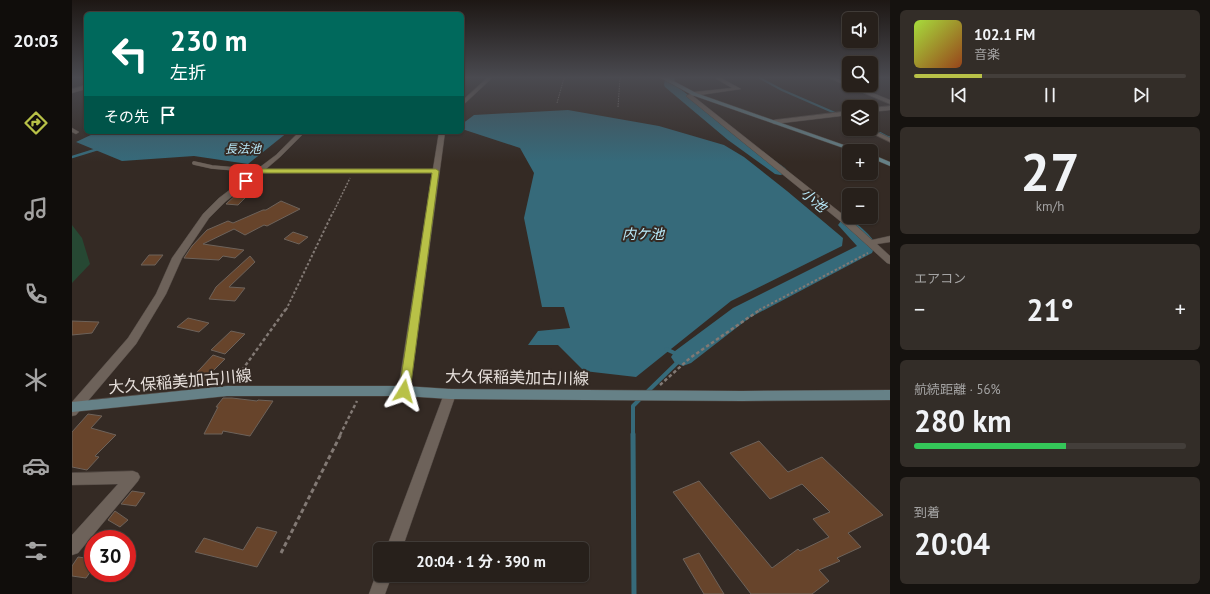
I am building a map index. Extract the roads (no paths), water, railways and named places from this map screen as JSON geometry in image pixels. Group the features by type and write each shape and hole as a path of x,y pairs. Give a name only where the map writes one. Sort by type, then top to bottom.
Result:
{"main road":[{"path":"725,106 842,145"},
{"path":"878,159 890,164"},
{"name":"大久保稲美加古川線","path":"73,409 227,390 404,391 450,394 890,395"}],"street":[{"path":"701,106 825,204 890,261"},
{"path":"878,109 890,108"},
{"path":"774,122 842,114"},
{"path":"835,115 842,118"},
{"path":"73,409 132,341 161,294 177,258 206,216 222,200 278,156 300,134"},
{"path":"404,391 442,134"},
{"path":"878,134 890,140"},
{"path":"258,171 436,171"},
{"path":"873,246 890,240"},
{"path":"397,542 450,394"},
{"path":"72,479 133,476 72,547"},
{"path":"377,594 381,582"}],"lane":[{"path":"194,163 212,167 258,171"}],"water":[{"name":"内ケ池","path":"568,110 659,126 724,145 744,157 843,238 842,246 731,301 636,377 584,371 558,345 528,345 538,331 570,328 564,307 542,307 524,218 534,173 520,148 464,130 464,122 474,115"},
{"name":"長法池","path":"93,134 286,134 248,164 194,156 122,161 76,142"}],"waterway":[{"name":"小池","path":"695,106 733,137 780,171"},
{"path":"818,106 835,113"},
{"path":"880,133 890,138"},
{"path":"72,157 98,149"},
{"name":"小池","path":"683,357 741,313 865,249 867,244 847,225"},
{"path":"646,393 683,357 666,349"},
{"path":"633,434 633,406 642,397"},
{"path":"633,434 634,594"}]}
